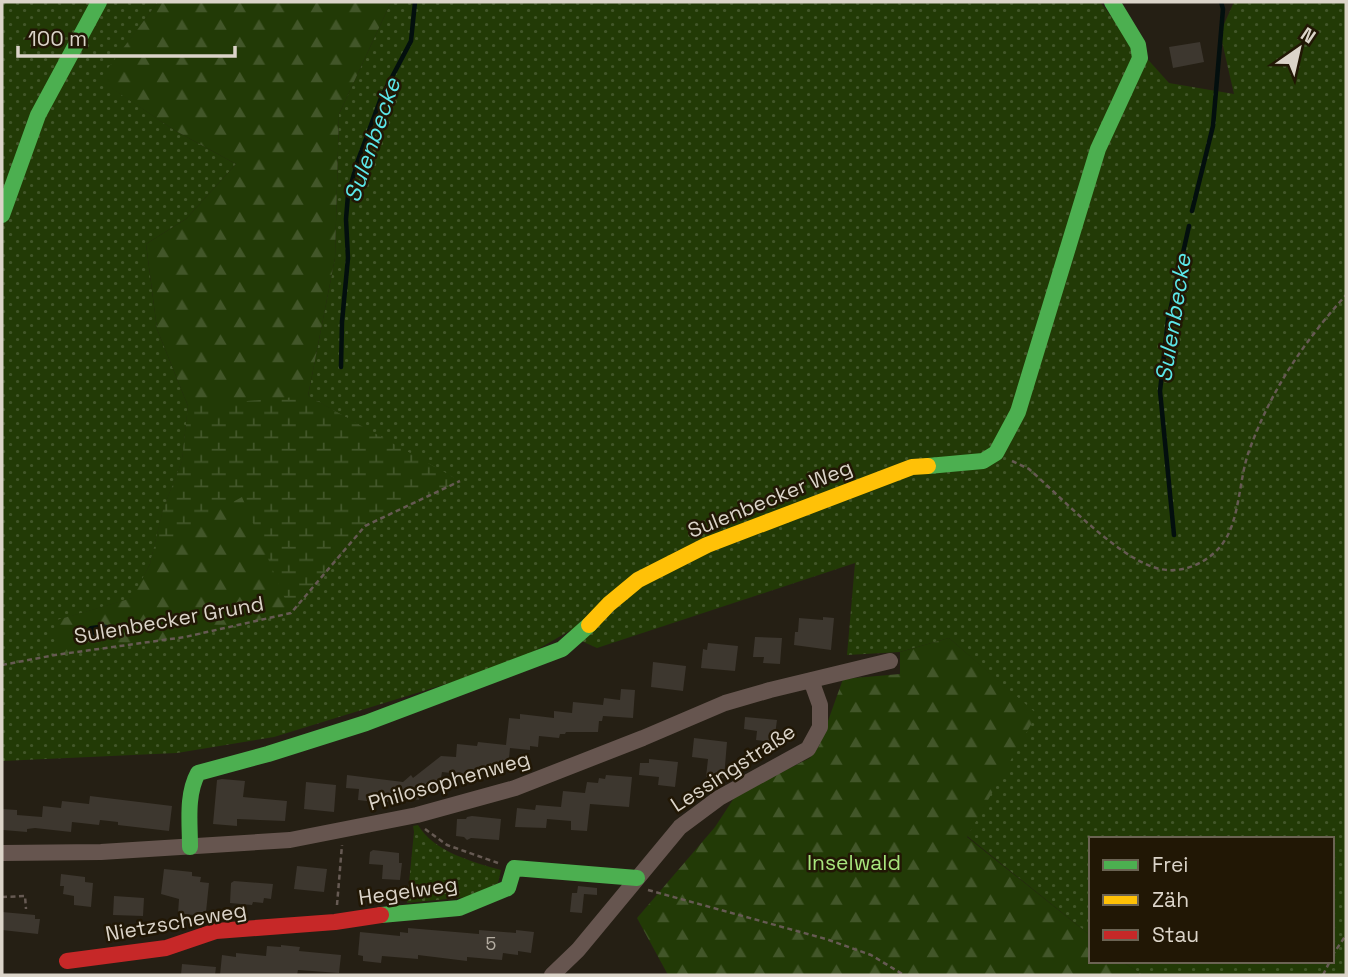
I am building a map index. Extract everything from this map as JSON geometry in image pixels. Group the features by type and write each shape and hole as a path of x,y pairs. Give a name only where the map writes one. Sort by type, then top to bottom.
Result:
{"street":[{"path":"2,215 38,115 99,2"},
{"path":"996,453 1018,412 1098,149 1140,58 1138,45 1112,2"},
{"name":"Sulenbecker Weg","path":"190,847 193,782 198,774 210,768 268,754 366,723 562,649 638,580 707,545 912,467 983,461 996,453"},
{"name":"Philosophenweg","path":"2,853 101,852 290,840 416,816 515,788 725,703 890,661"},
{"name":"Lessingstraße","path":"552,975 578,950 680,827 719,798 808,749 820,727 820,705 811,680"},
{"path":"514,868 634,882"},
{"name":"Hegelweg","path":"335,922 397,912 459,908 508,888 514,868"},
{"name":"Nietzscheweg","path":"67,961 166,948 216,931 335,922"}],"path":[{"path":"996,453 1029,469 1126,555 1155,568 1180,571 1201,563 1223,543 1233,520 1248,453 1274,392 1312,333 1346,295"},
{"name":"Sulenbecker Grund","path":"2,665 185,637 291,613 365,526 460,481"},
{"path":"416,816 420,825 447,845 514,868"},
{"path":"335,922 344,831"},
{"path":"634,882 826,939 871,955 904,975"},
{"path":"2,897 25,896 26,909"},
{"path":"1334,953 1346,934"}],"green space":[{"path":"2,2 92,2 2,208"},
{"path":"105,2 158,2 100,80 174,130 236,164 186,219 146,244 157,329 188,406 182,461 163,510 150,564 133,598 58,620 291,613 365,526 459,481 308,396 335,258 339,114 391,2 1100,2 1169,83 1234,94 1220,33 1234,2 1346,2 1346,975 1143,975 1124,963 1334,963 1334,837 1089,837 1089,934 967,836 1036,714 949,638 900,652 847,655 855,563 597,648 579,640 571,630 514,663 274,737 177,753 2,761 2,227 42,119"},
{"path":"158,2 391,2 339,114 335,258 308,396 460,481 365,526 291,613 185,637 55,655 57,620 132,598 150,564 163,510 182,461 188,406 157,329 146,244 186,219 236,164 174,130 99,80"},
{"path":"308,396 460,481 365,526 291,613 242,497 187,527 150,564 163,510 182,461 188,406"},
{"name":"Inselwald","path":"949,638 1037,714 967,837 1089,934 1089,963 1124,963 1143,975 668,975 637,918 715,827 736,795 810,758 819,746 843,679 900,674 900,652"},
{"path":"418,825 444,849 501,870 498,883 467,897 407,903 413,826"}],"water":[{"path":"104,624 115,628 103,638 87,636 85,631 90,626"}],"building":[{"path":"1200,42 1204,62 1173,68 1169,47"},
{"path":"823,617 834,618 831,650 794,645 799,618 823,620"},
{"path":"755,637 782,638 780,664 763,663 764,657 753,657"},
{"path":"708,643 738,646 735,671 701,668 703,649 707,650"},
{"path":"653,662 686,666 683,691 651,687"},
{"path":"621,689 635,690 633,718 603,716 602,721 599,721 598,732 566,732 560,734 559,738 539,736 538,747 530,746 530,750 510,748 508,768 497,767 496,773 470,771 469,775 442,772 440,784 426,795 420,795 419,800 401,798 384,803 358,800 359,789 346,788 347,775 403,782 411,775 413,778 441,756 456,757 457,744 477,746 478,742 506,745 509,718 520,719 520,714 554,718 554,711 572,713 573,702 603,705 604,698 620,700"},
{"path":"745,717 777,720 774,742 756,740 757,731 744,729"},
{"path":"694,738 727,742 724,778 706,777 708,759 692,757"},
{"path":"649,759 678,762 675,787 658,785 659,777 639,775 640,763 649,763"},
{"path":"606,775 632,777 629,807 590,804 587,831 571,830 571,821 547,819 546,828 515,827 517,808 535,810 536,805 561,807 563,791 585,793 587,782 598,783 599,778 605,779"},
{"path":"217,780 245,781 243,797 287,801 285,821 237,819 237,826 213,824"},
{"path":"306,782 336,785 334,812 304,809"},
{"path":"90,796 172,806 169,831 118,825 118,822 100,820 99,825 72,822 71,832 35,828 27,829 27,832 2,828 2,809 17,810 17,815 42,817 43,806 61,808 62,801 89,804"},
{"path":"472,816 501,819 499,840 467,840 456,836 457,819"},
{"path":"373,850 399,853 399,863 402,863 400,880 382,879 383,865 369,864 370,852"},
{"path":"297,866 327,869 324,892 294,889"},
{"path":"164,869 192,872 192,876 201,877 200,882 209,883 206,912 197,912 197,915 178,914 179,899 161,894"},
{"path":"61,874 85,877 85,882 93,883 91,907 74,905 74,896 63,894 64,886 60,886"},
{"path":"231,883 273,884 271,899 264,898 263,903 253,902 252,905 230,903"},
{"path":"578,886 597,888 597,895 584,894 582,913 570,912 572,893 577,893"},
{"path":"114,896 144,898 143,916 113,915"},
{"path":"2,912 35,915 35,919 40,919 38,934 2,930"},
{"path":"408,928 479,934 479,930 534,932 531,953 503,953 502,960 467,957 467,961 418,955 418,959 382,956 381,963 363,961 363,956 358,955 360,932 400,936 400,932 408,933"},
{"path":"267,946 300,947 299,951 341,955 339,973 298,970 297,975 220,975 222,955 236,957 236,953 266,956"},
{"path":"182,964 216,967 215,975 181,975"}],"waterway":[{"name":"Sulenbecke","path":"341,367 348,258 348,195 381,98 411,41 415,2"},
{"name":"Sulenbecke","path":"1192,211 1213,126 1223,9 1221,2"},
{"name":"Sulenbecke","path":"1174,535 1160,391 1168,320 1189,226"}],"traffic: fast":[{"path":"2,215 38,115 99,2"},
{"path":"928,466 983,461 996,453 1018,412 1098,149 1140,58 1138,45 1112,2"},
{"path":"190,847 190,800 198,773 366,723 562,649 589,625"},
{"path":"381,915 459,908 508,888 514,868 637,878"}],"traffic: slow":[{"path":"589,625 638,580 707,545 912,467 928,466"}],"traffic: jam":[{"path":"67,961 166,948 216,931 335,922 381,915"}]}
